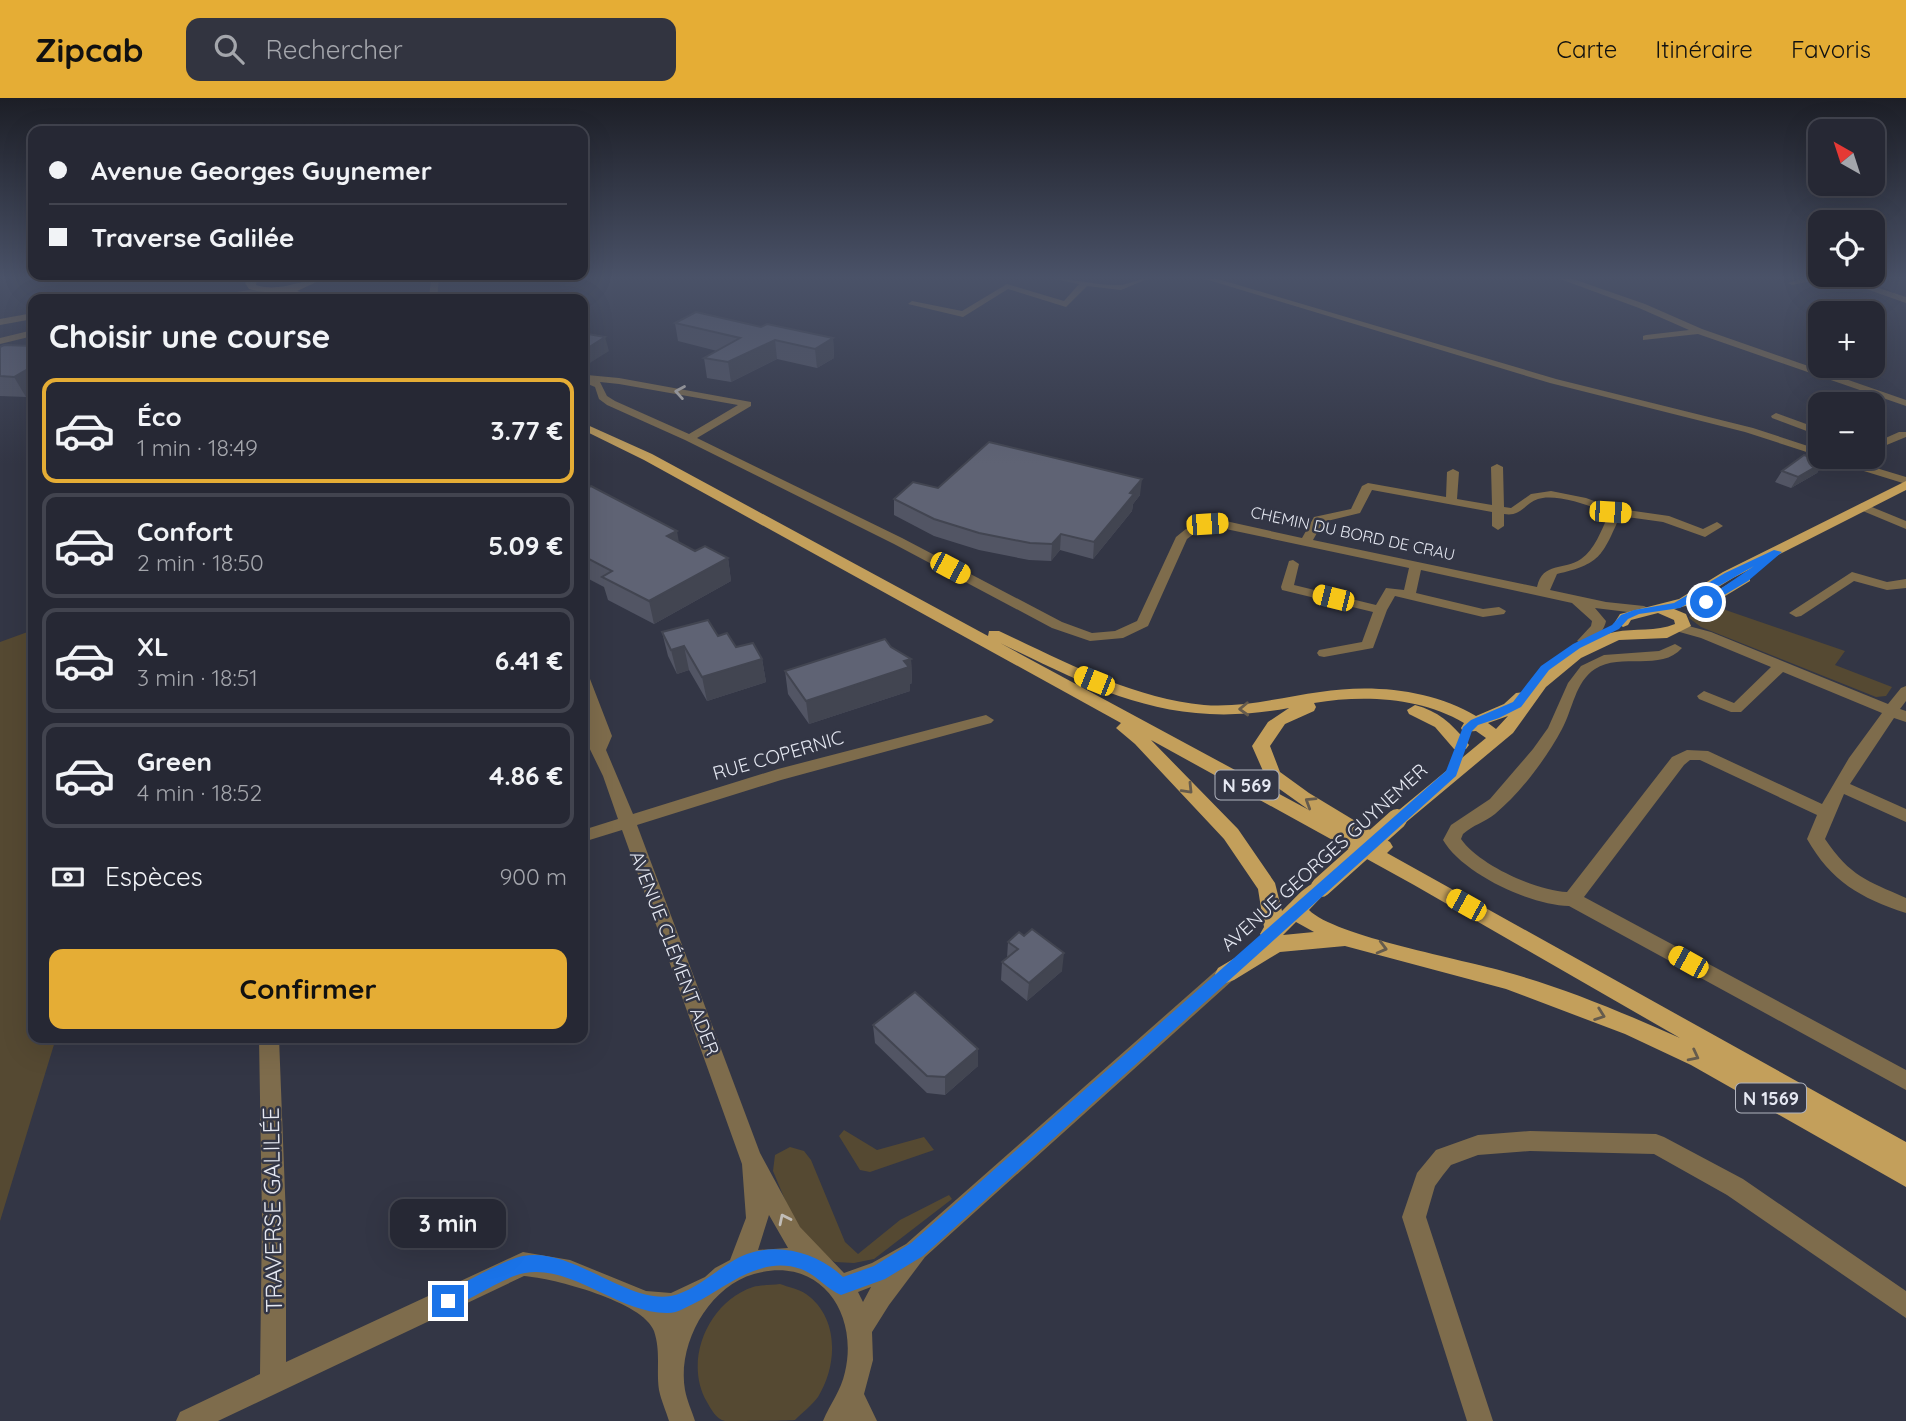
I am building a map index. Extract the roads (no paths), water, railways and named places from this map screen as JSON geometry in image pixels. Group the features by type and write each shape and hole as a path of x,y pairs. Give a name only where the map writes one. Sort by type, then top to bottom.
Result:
{"main road":[{"name":"N 569","path":"588,428 648,457 1555,955 1906,1155"},
{"name":"AVENUE GEORGES GUYNEMER","path":"1451,773 1467,732 1517,705 1545,668 1584,642 1644,610 1685,602 1728,575 1778,552 1906,483"},
{"name":"N 569","path":"780,529 835,550 986,630 1076,673 1130,695 1204,710 1264,708 1322,696 1369,694 1453,710 1467,732"},
{"name":"AVENUE GEORGES GUYNEMER","path":"1681,624 1684,613 1719,596 1778,552"},
{"name":"AVENUE GEORGES GUYNEMER","path":"1660,609 1681,624"},
{"path":"1623,621 1644,634"},
{"name":"AVENUE GEORGES GUYNEMER","path":"1226,974 1397,818 1497,738 1540,684 1575,655 1604,640 1644,634 1681,624"},
{"name":"N 569","path":"1033,668 1141,740 1231,834 1268,888 1275,930"},
{"name":"N 569","path":"1467,732 1444,724 1431,714 1382,701 1318,704 1294,711 1276,722 1266,734 1261,746 1273,776 1303,798 1487,907 1555,955"},
{"path":"1467,732 1497,738"},
{"path":"1299,906 1297,909 1305,919 1345,938"},
{"path":"1226,974 1276,944 1345,938"},
{"name":"N 1569","path":"1345,938 1508,981 1633,1027 1699,1058 1906,1175"}],"street":[{"path":"1417,341 1553,381 1749,430 1808,450"},
{"path":"1727,341 1906,402"},
{"name":"CHEMIN DU BORD DE CRAU","path":"588,379 634,384 747,404 689,439"},
{"name":"CHEMIN DU BORD DE CRAU","path":"588,381 599,385 601,393 611,403 898,541 1057,625 1090,637 1118,635 1143,623 1150,613 1177,544 1188,531 1196,527 1221,524 1570,598 1644,610"},
{"path":"601,393 611,388 634,384"},
{"path":"1776,416 1808,428"},
{"path":"1885,442 1903,434"},
{"path":"1497,467 1498,526"},
{"path":"1865,469 1906,483"},
{"path":"1451,501 1453,472"},
{"path":"1306,541 1318,520 1356,511 1367,486 1512,512 1520,509 1531,498 1549,494 1595,504 1614,515 1604,540 1584,563 1549,572 1545,577 1543,592"},
{"path":"1863,507 1906,525"},
{"path":"1610,512 1665,519 1705,533 1717,526"},
{"path":"1293,565 1287,587 1380,610"},
{"path":"1409,596 1416,565"},
{"path":"1796,613 1853,576 1884,585 1900,587 1906,583"},
{"path":"1324,653 1368,645 1380,610 1391,591 1483,614 1499,611"},
{"name":"CHEMIN DU BORD DE CRAU","path":"1570,598 1623,621"},
{"name":"CHEMIN DU BORD DE CRAU","path":"1570,598 1590,610 1599,621 1598,627 1584,642"},
{"path":"1675,648 1673,636 1681,624 1888,715 1906,717"},
{"path":"1644,634 1675,648"},
{"path":"1675,648 1664,655 1617,654 1592,664 1580,674 1558,722 1534,759 1483,814 1462,824 1454,833 1452,840 1455,848 1462,855 1520,886 1550,897 1572,899 1906,1081"},
{"path":"1704,696 1736,709 1780,666"},
{"path":"1906,691 1840,786 1825,812 1816,839 1834,866 1853,881 1906,906"},
{"name":"AVENUE CLÉMENT ADER","path":"588,693 604,736 599,749"},
{"name":"RUE COPERNIC","path":"588,834 778,775 986,720"},
{"name":"AVENUE CLÉMENT ADER","path":"588,732 591,741 599,749 751,1158 792,1235 833,1279 853,1306 860,1329"},
{"path":"1572,899 1678,761 1687,755 1702,755 1825,812"},
{"path":"1840,786 1906,816"},
{"path":"836,1421 851,1395 860,1362 860,1329 880,1296 917,1250 1226,974"},
{"name":"TRAVERSE GALILÉE","path":"269,1043 274,1218 273,1382"},
{"path":"1480,1421 1414,1217 1424,1181 1435,1167 1444,1157 1478,1145 1530,1141 1656,1144 1735,1187 1906,1306"},
{"name":"AVENUE CLÉMENT ADER","path":"740,1266 758,1218 751,1158"},
{"path":"189,1421 523,1264 539,1264 571,1271 645,1303 671,1305 709,1287 740,1266 770,1258 800,1260 833,1279 878,1273 917,1250"},
{"path":"677,1417 671,1382 673,1354 680,1329 693,1306 709,1287"},
{"path":"645,1303 664,1321 673,1354"},
{"path":"851,1395 864,1421"}]}
